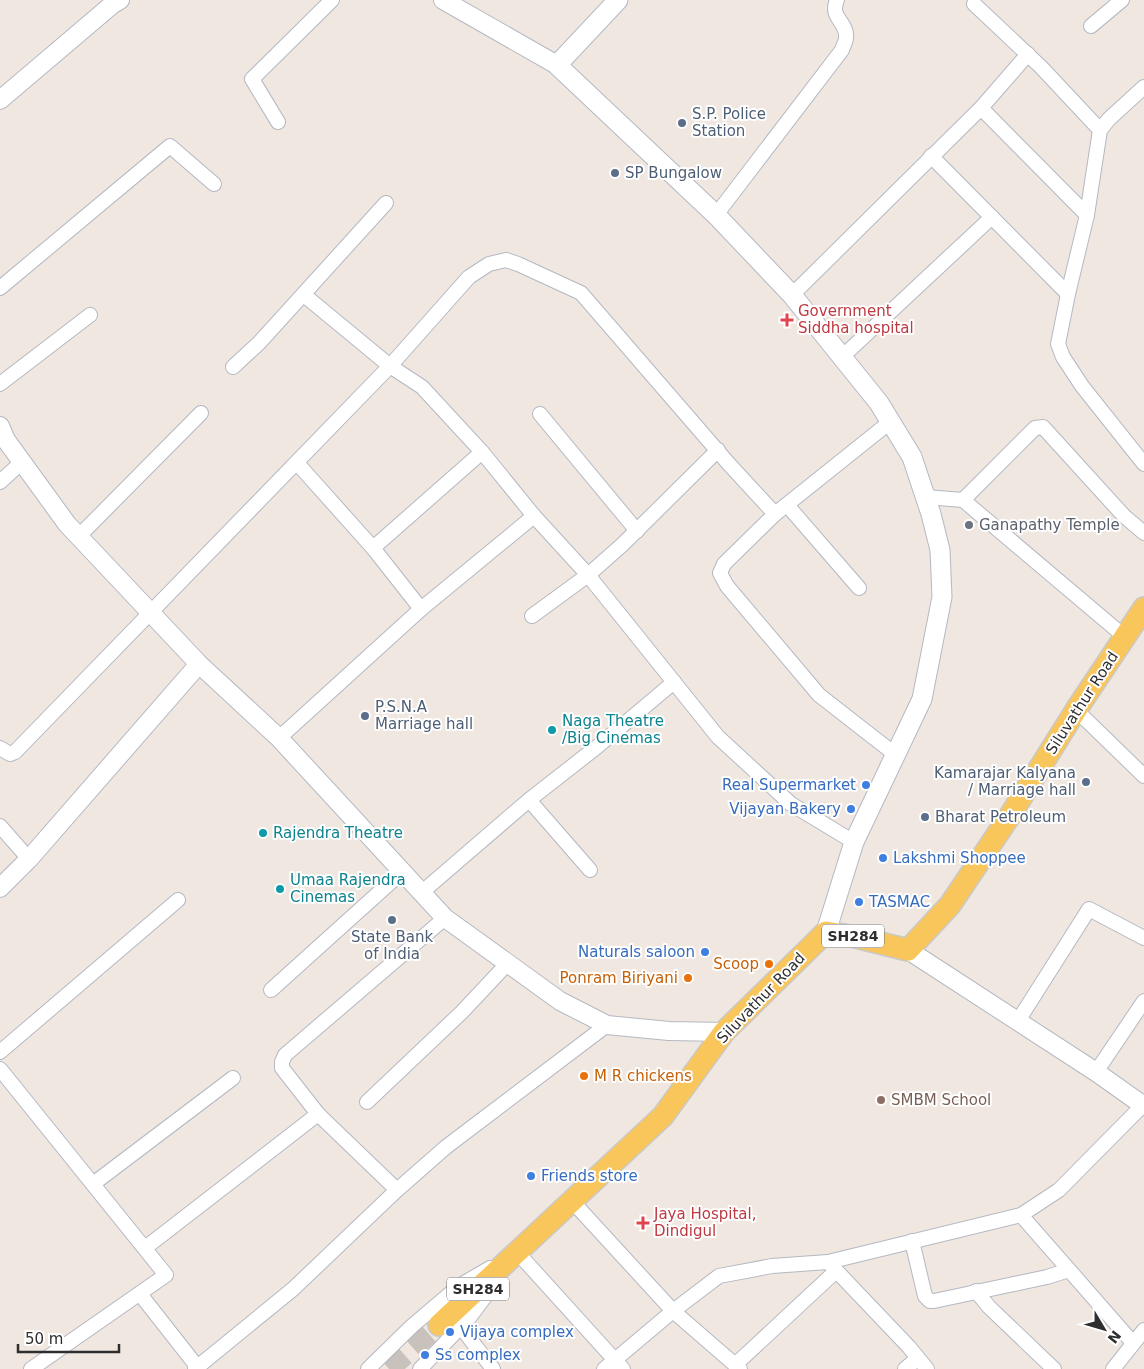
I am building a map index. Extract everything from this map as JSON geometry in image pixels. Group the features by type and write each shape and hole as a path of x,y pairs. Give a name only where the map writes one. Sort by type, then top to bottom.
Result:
{"main road":[{"path":"618,0 558,65 716,214 792,295 842,357 878,403 912,458 926,497 940,550 942,597 922,698 854,842 826,932"},
{"name":"Siluvathur Road","path":"908,950 950,905 1144,608"},
{"name":"Siluvathur Road","path":"517,1252 663,1116 724,1032 826,932"},
{"name":"SH284","path":"826,932 856,937 908,950"},
{"name":"SH284","path":"439,1326 517,1252"}],"street":[{"path":"0,100 112,4 120,0"},
{"path":"278,122 252,79 332,0"},
{"path":"443,0 558,65"},
{"path":"716,214 842,50 846,39 846,30 835,13 834,6 837,0"},
{"path":"1091,26 1122,0"},
{"path":"974,4 1028,54 1100,130"},
{"path":"792,295 980,108 1028,54"},
{"path":"1144,87 1100,130 1087,215 1058,344 1063,357 1082,386 1144,464"},
{"path":"980,108 1087,215"},
{"path":"0,288 170,146 214,184"},
{"path":"931,156 1068,294"},
{"path":"233,367 259,343 304,295 386,203"},
{"path":"842,357 992,217"},
{"path":"0,748 10,754 16,752 390,366 469,277 489,264 506,260 581,293 775,514"},
{"path":"304,295 390,366 422,387 482,452 534,516 588,574 718,737 791,804 854,842"},
{"path":"0,384 90,315"},
{"path":"79,536 202,412"},
{"path":"540,414 637,531"},
{"path":"890,422 775,514 724,564 720,573 727,586 819,695 896,755"},
{"path":"0,426 6,440 67,524 199,664 278,738 445,918 560,1001 607,1025 669,1031 724,1032"},
{"path":"963,500 1035,428 1043,427 1124,516 1144,533"},
{"path":"532,616 588,574 637,531 718,450"},
{"path":"373,548 482,452"},
{"path":"0,482 22,462"},
{"path":"296,463 373,548 421,609"},
{"path":"926,497 963,500 1125,636"},
{"path":"787,505 860,588"},
{"path":"278,738 421,609 534,516"},
{"path":"0,888 29,859 199,664"},
{"path":"421,893 529,800 598,746 674,682"},
{"path":"1076,710 1144,776"},
{"path":"529,800 590,870"},
{"path":"0,826 29,859"},
{"path":"271,990 402,871"},
{"path":"0,1052 178,900"},
{"path":"1018,1021 1089,909 1144,938"},
{"path":"398,1190 318,1114 282,1068 282,1062 285,1056 445,918"},
{"path":"517,1252 614,1366 673,1311 719,1276 772,1266 832,1267 912,1241 1021,1215 1059,1190 1144,1105 908,950"},
{"path":"367,1102 462,1012 507,964"},
{"path":"1096,1072 1144,1001"},
{"path":"140,1294 197,1368 293,1289 446,1147 607,1025"},
{"path":"1,1074 166,1275 31,1369"},
{"path":"92,1184 233,1078"},
{"path":"144,1248 318,1114"},
{"path":"572,1201 673,1311 738,1367 832,1267"},
{"path":"1021,1215 1133,1343"},
{"path":"912,1241 926,1296 930,1301 1047,1277 1069,1270"},
{"path":"420,1369 470,1318 517,1252"},
{"path":"368,1369 412,1326 459,1286 517,1252"},
{"path":"832,1267 909,1347 927,1369"},
{"path":"976,1291 989,1307 1054,1369"},
{"path":"461,1327 493,1369"},
{"path":"1113,1369 1144,1330"},
{"path":"905,1369 917,1358"}],"tunnel":[{"path":"389,1369 439,1325"}],"place":[{"name":"S.P. Police Station","path":"682,123"},
{"name":"SP Bungalow","path":"615,173"},
{"name":"Government Siddha hospital","path":"787,320"},
{"name":"Ganapathy Temple","path":"969,525"},
{"name":"P.S.N.A Marriage hall","path":"365,716"},
{"name":"Naga Theatre /Big Cinemas","path":"552,730"},
{"name":"Kamarajar Kalyana / Marriage hall","path":"1086,782"},
{"name":"Real Supermarket","path":"866,785"},
{"name":"Vijayan Bakery","path":"851,809"},
{"name":"Bharat Petroleum","path":"925,817"},
{"name":"Rajendra Theatre","path":"263,833"},
{"name":"Lakshmi Shoppee","path":"883,858"},
{"name":"Umaa Rajendra Cinemas","path":"280,889"},
{"name":"TASMAC","path":"859,902"},
{"name":"State Bank of India","path":"392,920"},
{"name":"Naturals saloon","path":"705,952"},
{"name":"Scoop","path":"769,964"},
{"name":"Ponram Biriyani","path":"688,978"},
{"name":"M R chickens","path":"584,1076"},
{"name":"SMBM School","path":"881,1100"},
{"name":"Friends store","path":"531,1176"},
{"name":"Jaya Hospital, Dindigul","path":"643,1223"},
{"name":"Vijaya complex","path":"450,1332"},
{"name":"Ss complex","path":"425,1355"}]}
